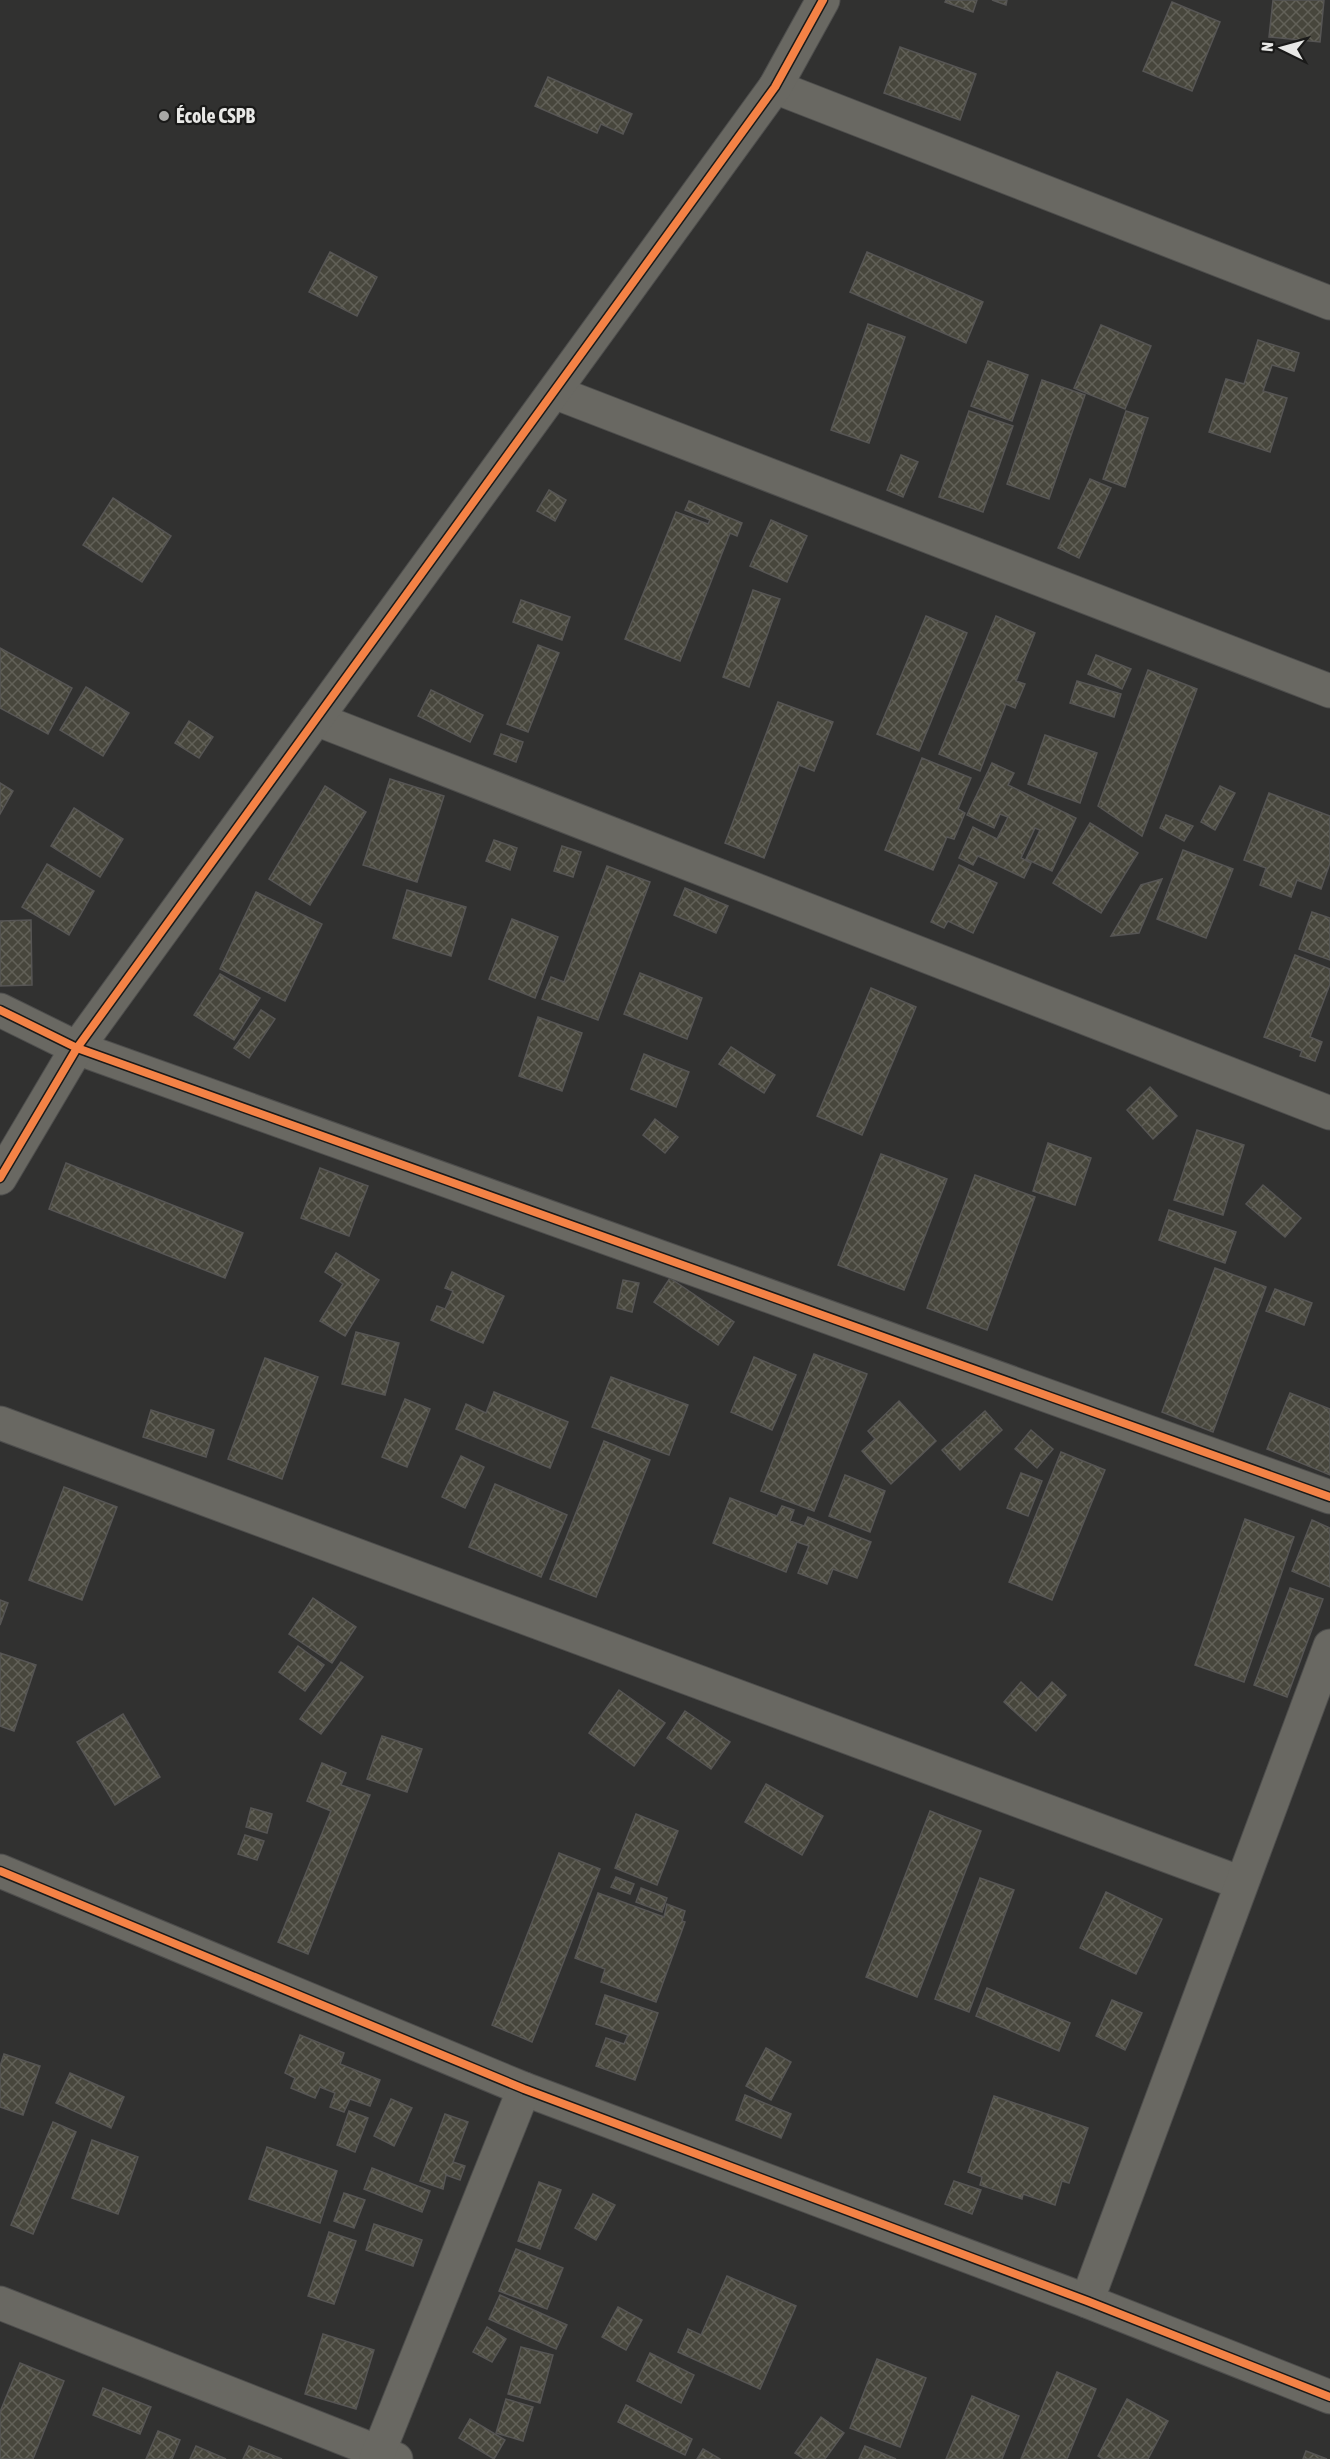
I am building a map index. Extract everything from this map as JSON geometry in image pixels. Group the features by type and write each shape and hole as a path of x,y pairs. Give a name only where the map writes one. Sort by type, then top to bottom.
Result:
{"street":[{"path":"0,1178 77,1048 775,87 823,0"},
{"path":"775,87 1330,303"},
{"path":"554,392 1330,691"},
{"path":"316,718 1330,1113"},
{"path":"0,1010 77,1048 1330,1497"},
{"path":"0,1423 1241,1883"},
{"path":"1087,2301 1330,1646"},
{"path":"0,1871 524,2089 1087,2301 1330,2397"},
{"path":"0,2303 384,2457 524,2089"}],"building":[{"path":"946,0 977,0 973,12 945,2"},
{"path":"992,0 1007,0 1006,5"},
{"path":"1273,0 1324,0 1320,42 1269,37"},
{"path":"1172,2 1220,22 1192,91 1143,71"},
{"path":"900,47 976,74 960,120 884,93"},
{"path":"548,77 632,114 623,134 601,124 597,133 535,106"},
{"path":"330,252 377,277 357,316 309,292"},
{"path":"867,252 983,302 966,343 850,292"},
{"path":"868,324 905,337 869,443 831,430"},
{"path":"1101,325 1151,346 1125,409 1074,388"},
{"path":"1258,340 1299,353 1294,371 1272,365 1263,391 1287,398 1270,452 1209,432 1226,379 1244,384"},
{"path":"988,361 1028,375 1012,421 971,406"},
{"path":"1042,380 1085,395 1049,499 1007,484"},
{"path":"969,411 1013,426 983,512 939,497"},
{"path":"1126,411 1148,418 1125,487 1103,479"},
{"path":"901,455 918,462 903,497 887,490"},
{"path":"1090,479 1111,488 1079,558 1058,548"},
{"path":"549,490 566,500 555,521 537,511"},
{"path":"113,498 171,536 142,582 83,545"},
{"path":"689,501 742,523 737,536 730,533 680,661 625,639 676,512 708,524 710,520 685,510"},
{"path":"771,520 807,536 787,582 750,566"},
{"path":"753,590 780,599 749,687 723,677"},
{"path":"521,600 570,617 562,640 513,622"},
{"path":"926,616 967,633 919,751 877,734"},
{"path":"996,616 1035,633 1016,681 1025,684 1015,708 1006,704 980,771 939,754"},
{"path":"538,645 559,653 528,732 507,724"},
{"path":"0,648 72,688 48,734 0,708"},
{"path":"1096,655 1131,669 1122,689 1088,674"},
{"path":"1148,670 1197,689 1142,836 1098,806"},
{"path":"1077,681 1121,694 1114,717 1070,703"},
{"path":"86,687 129,713 103,756 60,730"},
{"path":"431,690 483,715 470,742 418,716"},
{"path":"778,702 833,722 814,771 799,765 764,858 725,843"},
{"path":"189,721 213,737 199,758 175,743"},
{"path":"501,734 523,742 516,762 494,754"},
{"path":"1045,735 1097,753 1080,803 1028,784"},
{"path":"922,758 971,778 958,809 965,813 954,839 947,837 933,870 885,850"},
{"path":"992,763 1014,773 1008,785 1076,818 1052,871 1026,859 1040,830 1035,828 1021,858 1031,863 1024,878 978,856 973,865 959,858 973,827 997,839 1008,817 1000,814 994,828 967,815"},
{"path":"390,779 444,796 417,882 363,865"},
{"path":"0,783 13,791 0,814"},
{"path":"325,786 366,812 310,905 269,879"},
{"path":"1220,786 1235,793 1215,830 1201,822"},
{"path":"1269,793 1330,816 1330,863 1321,889 1297,880 1291,897 1260,885 1266,868 1244,860"},
{"path":"74,808 123,839 100,877 51,846"},
{"path":"1166,815 1193,826 1184,841 1160,828"},
{"path":"1090,823 1138,853 1101,913 1053,883"},
{"path":"494,840 517,848 510,870 486,861"},
{"path":"562,846 581,852 573,877 554,871"},
{"path":"1183,850 1233,869 1206,938 1157,919"},
{"path":"47,864 94,891 69,935 22,907"},
{"path":"959,865 997,883 973,933 948,921 944,928 931,922"},
{"path":"607,866 650,882 598,1020 542,999 551,977 564,982"},
{"path":"1162,879 1139,933 1111,936 1141,885"},
{"path":"685,888 728,906 716,933 674,915"},
{"path":"407,890 466,907 451,956 393,938"},
{"path":"256,892 322,924 285,1001 220,969"},
{"path":"1312,912 1330,918 1330,960 1299,949"},
{"path":"512,919 558,937 535,998 489,979"},
{"path":"31,920 32,985 0,986 0,921"},
{"path":"1295,955 1330,969 1330,984 1310,1037 1322,1042 1315,1061 1300,1056 1302,1051 1264,1037"},
{"path":"640,973 702,998 687,1039 624,1014"},
{"path":"220,974 260,998 234,1040 194,1015"},
{"path":"871,988 916,1007 862,1135 817,1116"},
{"path":"261,1010 275,1019 249,1058 234,1048"},
{"path":"538,1017 582,1033 562,1091 519,1076"},
{"path":"731,1047 775,1075 764,1093 719,1064"},
{"path":"644,1054 689,1072 676,1107 631,1089"},
{"path":"1150,1087 1177,1116 1153,1139 1127,1110"},
{"path":"655,1119 678,1137 665,1153 643,1135"},
{"path":"1197,1130 1244,1145 1223,1215 1174,1200"},
{"path":"1048,1143 1091,1158 1075,1205 1033,1191"},
{"path":"881,1154 947,1179 904,1290 838,1265"},
{"path":"66,1163 243,1233 225,1278 49,1209"},
{"path":"320,1168 368,1186 349,1236 301,1218"},
{"path":"975,1175 1035,1197 987,1330 927,1308"},
{"path":"1263,1185 1301,1218 1285,1237 1246,1204"},
{"path":"1169,1210 1236,1232 1225,1263 1159,1240"},
{"path":"336,1253 379,1280 345,1336 320,1321 343,1284 325,1272"},
{"path":"1215,1268 1266,1287 1213,1432 1162,1412"},
{"path":"452,1272 504,1296 483,1343 431,1320 437,1306 445,1309 453,1291 445,1288"},
{"path":"670,1278 734,1322 718,1345 654,1302"},
{"path":"623,1280 639,1283 632,1312 617,1308"},
{"path":"1275,1289 1312,1303 1304,1325 1266,1311"},
{"path":"356,1332 399,1343 385,1395 342,1384"},
{"path":"814,1354 867,1374 814,1511 761,1491"},
{"path":"754,1357 796,1375 772,1430 731,1412"},
{"path":"265,1358 318,1377 282,1479 228,1459"},
{"path":"611,1377 688,1405 669,1455 592,1427"},
{"path":"494,1392 568,1422 550,1468 456,1429 466,1404 486,1413"},
{"path":"1290,1393 1330,1409 1330,1475 1267,1449"},
{"path":"405,1399 430,1409 407,1467 382,1457"},
{"path":"899,1401 936,1441 891,1484 862,1451 875,1439 868,1431"},
{"path":"151,1410 214,1430 206,1457 143,1437"},
{"path":"985,1411 1002,1430 960,1470 942,1450"},
{"path":"1031,1430 1053,1449 1037,1468 1015,1449"},
{"path":"604,1441 650,1460 596,1597 550,1579"},
{"path":"1061,1452 1105,1470 1052,1600 1009,1582"},
{"path":"461,1456 484,1467 465,1508 442,1497"},
{"path":"1021,1473 1042,1481 1028,1516 1007,1508"},
{"path":"845,1475 885,1491 870,1532 829,1516"},
{"path":"495,1484 567,1515 541,1577 469,1547"},
{"path":"64,1487 117,1507 82,1600 29,1580"},
{"path":"730,1498 777,1516 782,1506 794,1510 790,1521 804,1526 808,1517 871,1542 857,1578 833,1569 827,1584 798,1573 809,1546 797,1542 786,1572 713,1543"},
{"path":"1245,1519 1294,1537 1244,1682 1195,1665"},
{"path":"1312,1520 1330,1528 1330,1587 1292,1571"},
{"path":"1290,1588 1323,1599 1287,1697 1254,1685"},
{"path":"313,1598 356,1627 332,1663 289,1634"},
{"path":"0,1600 8,1603 0,1625"},
{"path":"298,1646 324,1665 305,1691 279,1672"},
{"path":"0,1653 36,1665 14,1731 0,1726"},
{"path":"341,1662 363,1677 321,1734 300,1719"},
{"path":"1021,1682 1038,1698 1052,1682 1066,1695 1036,1731 1004,1702"},
{"path":"619,1690 665,1723 634,1766 589,1733"},
{"path":"685,1711 730,1742 711,1769 667,1738"},
{"path":"123,1714 160,1777 115,1805 77,1742"},
{"path":"382,1736 422,1749 407,1792 367,1779"},
{"path":"322,1763 346,1773 341,1785 370,1795 308,1954 278,1942 331,1811 307,1801"},
{"path":"766,1784 823,1816 802,1855 745,1822"},
{"path":"251,1808 272,1814 267,1833 246,1827"},
{"path":"930,1811 981,1831 917,1997 866,1977"},
{"path":"636,1814 678,1831 657,1885 615,1868"},
{"path":"245,1835 264,1841 257,1860 238,1854"},
{"path":"559,1853 600,1869 532,2042 492,2025"},
{"path":"616,1877 634,1884 630,1894 611,1887"},
{"path":"980,1878 1014,1890 969,2012 935,1999"},
{"path":"641,1888 667,1898 662,1912 636,1902"},
{"path":"1106,1892 1162,1919 1136,1974 1080,1948"},
{"path":"598,1893 664,1917 667,1904 685,1911 682,1921 685,1922 656,2002 601,1982 605,1969 575,1958"},
{"path":"987,1988 1070,2023 1059,2051 976,2016"},
{"path":"605,1995 658,2013 635,2080 596,2066 606,2038 624,2044 628,2035 596,2024"},
{"path":"1112,2000 1142,2013 1125,2050 1096,2036"},
{"path":"300,2035 344,2053 340,2064 380,2080 370,2106 350,2099 344,2112 330,2107 335,2093 320,2087 315,2098 291,2088 295,2078 285,2073"},
{"path":"766,2048 791,2062 771,2100 746,2086"},
{"path":"4,2054 40,2066 23,2115 0,2107 0,2066"},
{"path":"70,2073 124,2097 111,2128 56,2103"},
{"path":"745,2095 791,2114 781,2138 736,2120"},
{"path":"994,2096 1088,2128 1069,2183 1062,2181 1055,2205 1023,2194 1022,2199 980,2185 982,2177 968,2172"},
{"path":"391,2099 412,2108 394,2146 374,2136"},
{"path":"349,2111 368,2118 355,2152 337,2145"},
{"path":"445,2114 468,2122 453,2162 465,2166 460,2180 446,2175 443,2189 420,2181"},
{"path":"53,2122 76,2132 33,2234 11,2225"},
{"path":"92,2140 138,2157 118,2214 72,2198"},
{"path":"267,2147 337,2171 320,2223 249,2199"},
{"path":"372,2168 430,2191 422,2212 364,2189"},
{"path":"954,2181 981,2190 972,2214 945,2204"},
{"path":"539,2182 561,2190 540,2249 518,2241"},
{"path":"344,2193 365,2200 354,2228 334,2221"},
{"path":"593,2194 615,2205 596,2240 575,2228"},
{"path":"374,2224 422,2240 413,2266 366,2250"},
{"path":"329,2232 356,2241 334,2304 308,2296"},
{"path":"516,2249 563,2268 547,2309 499,2291"},
{"path":"727,2276 796,2306 760,2389 678,2352 688,2329 701,2335"},
{"path":"500,2295 567,2325 556,2349 489,2319"},
{"path":"618,2307 642,2320 626,2350 602,2337"},
{"path":"487,2327 506,2339 492,2362 473,2352"},
{"path":"323,2334 374,2350 356,2409 305,2394"},
{"path":"521,2347 553,2355 540,2403 508,2394"},
{"path":"650,2353 694,2375 681,2403 637,2381"},
{"path":"877,2359 926,2378 900,2447 850,2428"},
{"path":"20,2363 64,2381 33,2459 0,2459 0,2412"},
{"path":"1057,2372 1096,2389 1067,2459 1021,2459"},
{"path":"103,2388 151,2407 140,2434 93,2415"},
{"path":"972,2396 1019,2416 1002,2459 946,2459"},
{"path":"506,2399 533,2407 523,2441 496,2433"},
{"path":"1127,2399 1168,2421 1148,2459 1103,2459 1098,2456"},
{"path":"626,2405 692,2439 685,2455 618,2422"},
{"path":"821,2417 844,2433 825,2459 804,2459 795,2453"},
{"path":"470,2419 505,2440 494,2459 459,2438"},
{"path":"158,2431 180,2440 172,2459 146,2459"},
{"path":"196,2446 226,2459 190,2459"},
{"path":"249,2446 282,2459 243,2459"},
{"path":"865,2446 896,2459 859,2459"},
{"path":"703,2449 720,2459 697,2459"},
{"path":"1306,2451 1327,2459 1303,2459"}],"cycle path":[{"path":"0,1178 77,1048 775,87 823,0"},
{"path":"0,1010 77,1048 1330,1497"},
{"path":"0,1871 524,2089 1087,2301 1330,2397"}],"place":[{"name":"École CSPB","path":"164,116"}]}
